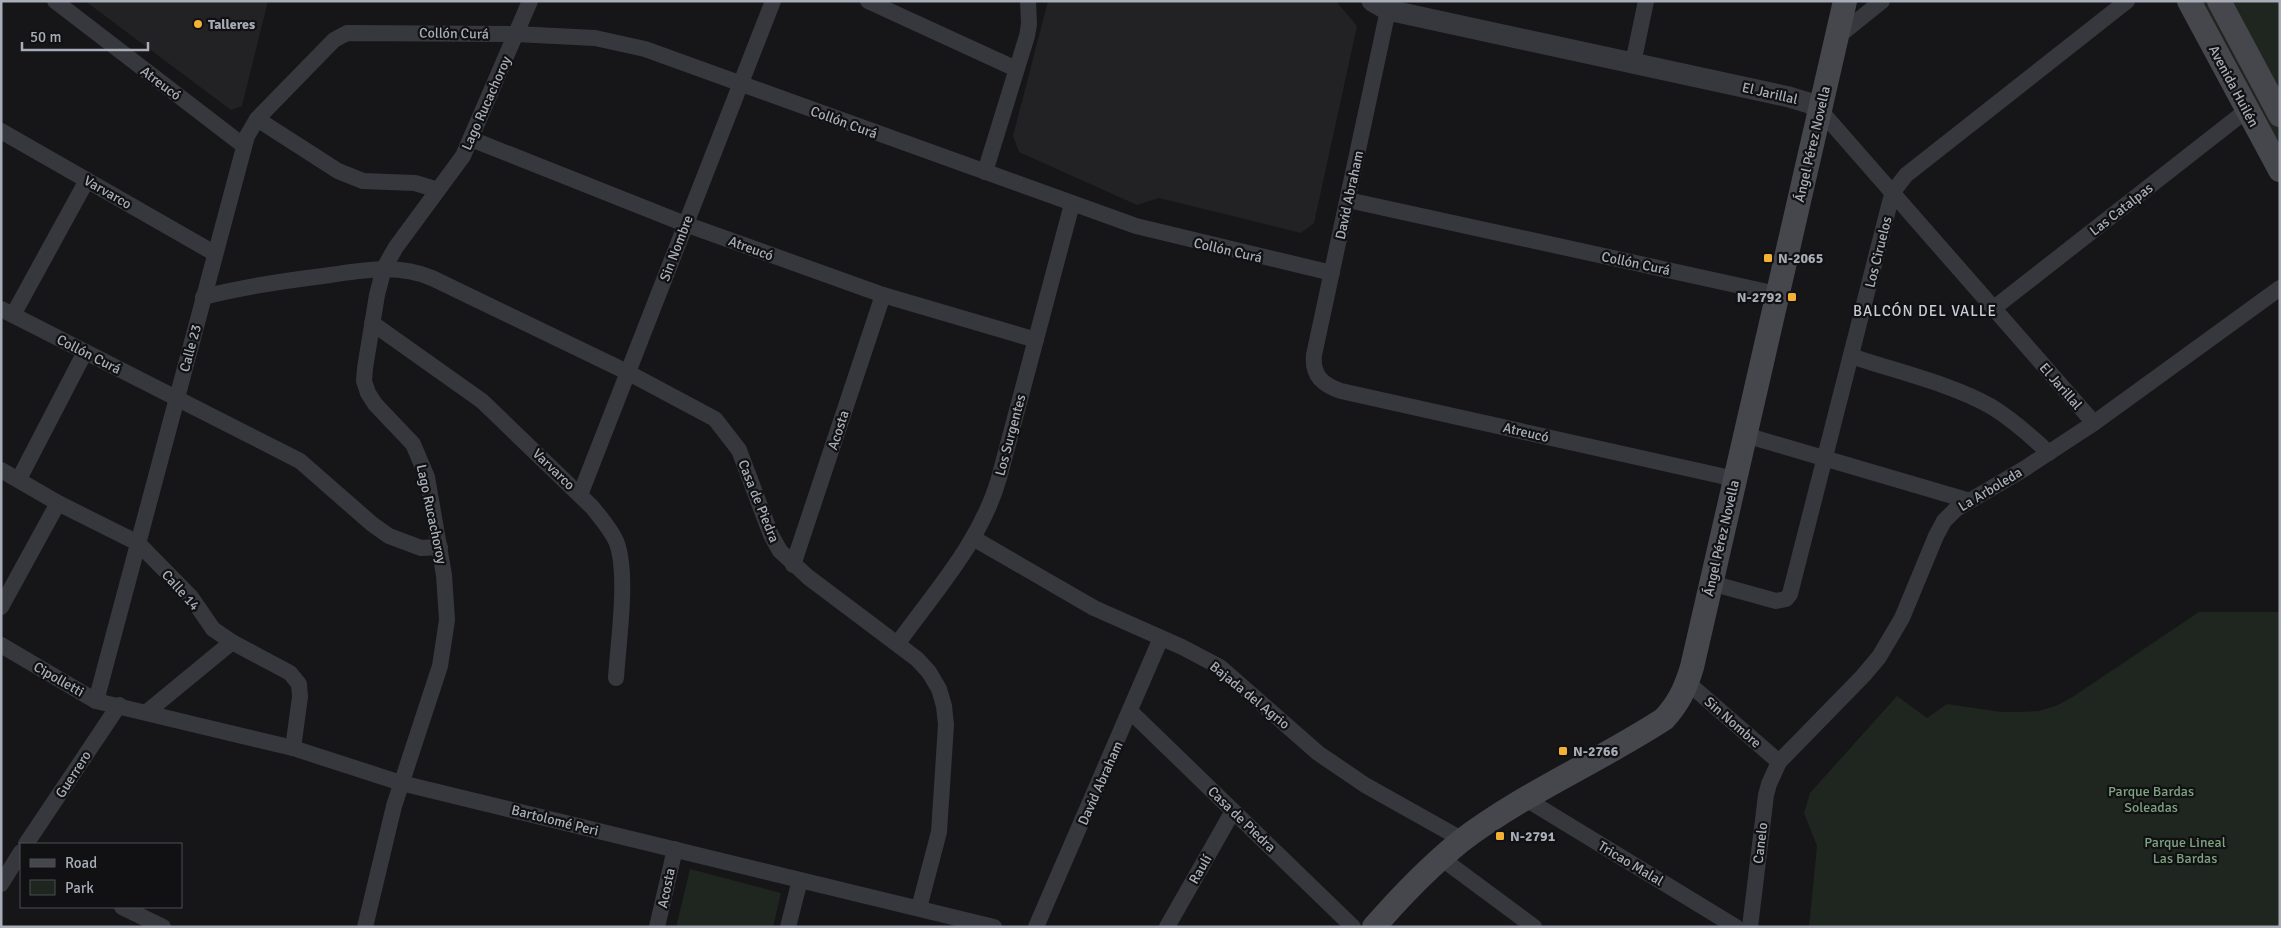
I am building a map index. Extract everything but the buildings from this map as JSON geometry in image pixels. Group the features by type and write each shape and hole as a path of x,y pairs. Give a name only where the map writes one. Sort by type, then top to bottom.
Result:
{"main road":[{"name":"Ángel Pérez Novella","path":"1374,927 1412,885 1463,840 1526,799 1664,718 1674,708 1687,682 1711,583 1845,1"},
{"name":"Avenida Huilén","path":"2189,1 2280,170"},
{"name":"Avenida Huilén","path":"2219,1 2280,115"}],"street":[{"name":"Atreucó","path":"55,1 244,146"},
{"name":"Lago Rucachoroy","path":"366,926 386,835 401,783 440,666 445,643 447,596 427,477 421,459 413,444 375,404 368,393 364,381 372,323 384,268 408,228 463,156 530,1"},
{"name":"Sin Nombre","path":"580,495 773,1"},
{"path":"868,1 1016,70"},
{"path":"985,172 1029,24 1028,1"},
{"path":"1633,63 1646,1"},
{"path":"1836,38 1882,1"},
{"name":"Los Ciruelos","path":"1711,583 1768,600 1782,601 1786,599 1792,588 1893,192 1906,175 2127,1"},
{"name":"El Jarillal","path":"1380,6 1789,96 1809,103 1820,110 2094,423"},
{"name":"David Abraham","path":"1319,379 1313,363 1348,200 1380,6"},
{"name":"Calle 23","path":"96,701 214,253 251,126 334,40 347,33"},
{"name":"Collón Curá","path":"347,33 516,34 613,40 1160,234 1332,273"},
{"name":"Las Catalpas","path":"1994,308 2247,110"},
{"path":"257,119 338,171 363,180 415,183 438,190"},
{"name":"Varvarco","path":"1,131 214,253"},
{"name":"Atreucó","path":"471,139 686,224 882,295 1036,340"},
{"path":"7,312 87,180"},
{"name":"Collón Curá","path":"1348,200 1777,294"},
{"name":"Los Surgentes","path":"898,643 974,538 987,514 1072,204"},
{"name":"Casa de Piedra","path":"203,297 258,284 384,268 410,270 432,278 627,372 715,420 739,450 771,535 780,551 793,565 898,643 923,665 939,689 944,706 946,725 939,832 918,908"},
{"name":"La Arboleda","path":"1779,762 1863,676 1879,657 1902,618 1928,552 1944,521 1956,510 2094,423 2280,288"},
{"name":"Acosta","path":"793,565 882,295"},
{"name":"Collón Curá","path":"7,312 300,461 372,524 389,536 421,548 440,548"},
{"name":"Varvarco","path":"372,323 482,401 580,495 607,525 616,542 621,560 622,581 616,678"},
{"path":"19,479 85,352"},
{"path":"1851,356 1947,388 1991,406 2012,420 2049,453"},
{"name":"Atreucó","path":"1319,379 1325,384 1341,391 1735,479"},
{"path":"1745,435 1970,501"},
{"name":"Calle 14","path":"1,470 58,503 138,543 191,597 213,629 232,642 290,673 299,684 300,697 293,748"},
{"path":"1,607 58,503"},
{"name":"Bajada del Agrio","path":"974,538 1094,608 1202,656 1220,667 1318,753 1341,769 1463,840"},
{"name":"David Abraham","path":"1036,927 1131,712 1161,638"},
{"path":"148,712 232,642"},
{"name":"Cipolletti","path":"1,645 96,701 119,705"},
{"name":"Sin Nombre","path":"1687,682 1779,762"},
{"name":"Bartolomé Peri","path":"119,705 293,748 401,783 994,927"},
{"name":"Guerrero","path":"29,843 119,705"},
{"name":"Casa de Piedra","path":"1131,712 1353,927"},
{"name":"Canelo","path":"1750,927 1766,796 1779,762"},
{"name":"Tricao Malal","path":"1526,799 1736,927"},
{"name":"Raulí","path":"1167,927 1233,811"},
{"name":"Acosta","path":"658,927 674,849"},
{"name":"Guerrero","path":"1,884 20,856"},
{"path":"1441,858 1534,927"},
{"path":"788,927 800,880"},
{"path":"124,908 163,927"}],"shaded area":[{"path":"85,1 268,1 242,106 231,110"},
{"path":"1048,1 1336,1 1357,26 1314,223 1301,233 1159,198 1137,205 1019,152 1013,136"}],"green space":[{"path":"2199,1 2212,1 2280,129 2280,152"},
{"path":"2230,1 2280,1 2280,95"},
{"name":"Parque Bardas Soleadas","path":"2199,612 2280,612 2280,927 1809,927 1817,846 1804,813 1810,793 1897,696 1927,718 1947,704 2001,712 2039,711 2058,705 2074,696"},
{"path":"690,869 781,893 773,927 676,927"}],"place":[{"name":"Talleres","path":"198,24"},
{"name":"N-2065","path":"1768,258"},
{"name":"N-2792","path":"1792,297"},
{"name":"N-2766","path":"1563,751"},
{"name":"N-2791","path":"1500,836"}],"district":[{"name":"BALCÓN DEL VALLE","path":"1925,311"}],"park label":[{"name":"Parque Lineal Las Bardas","path":"2185,850"}]}
